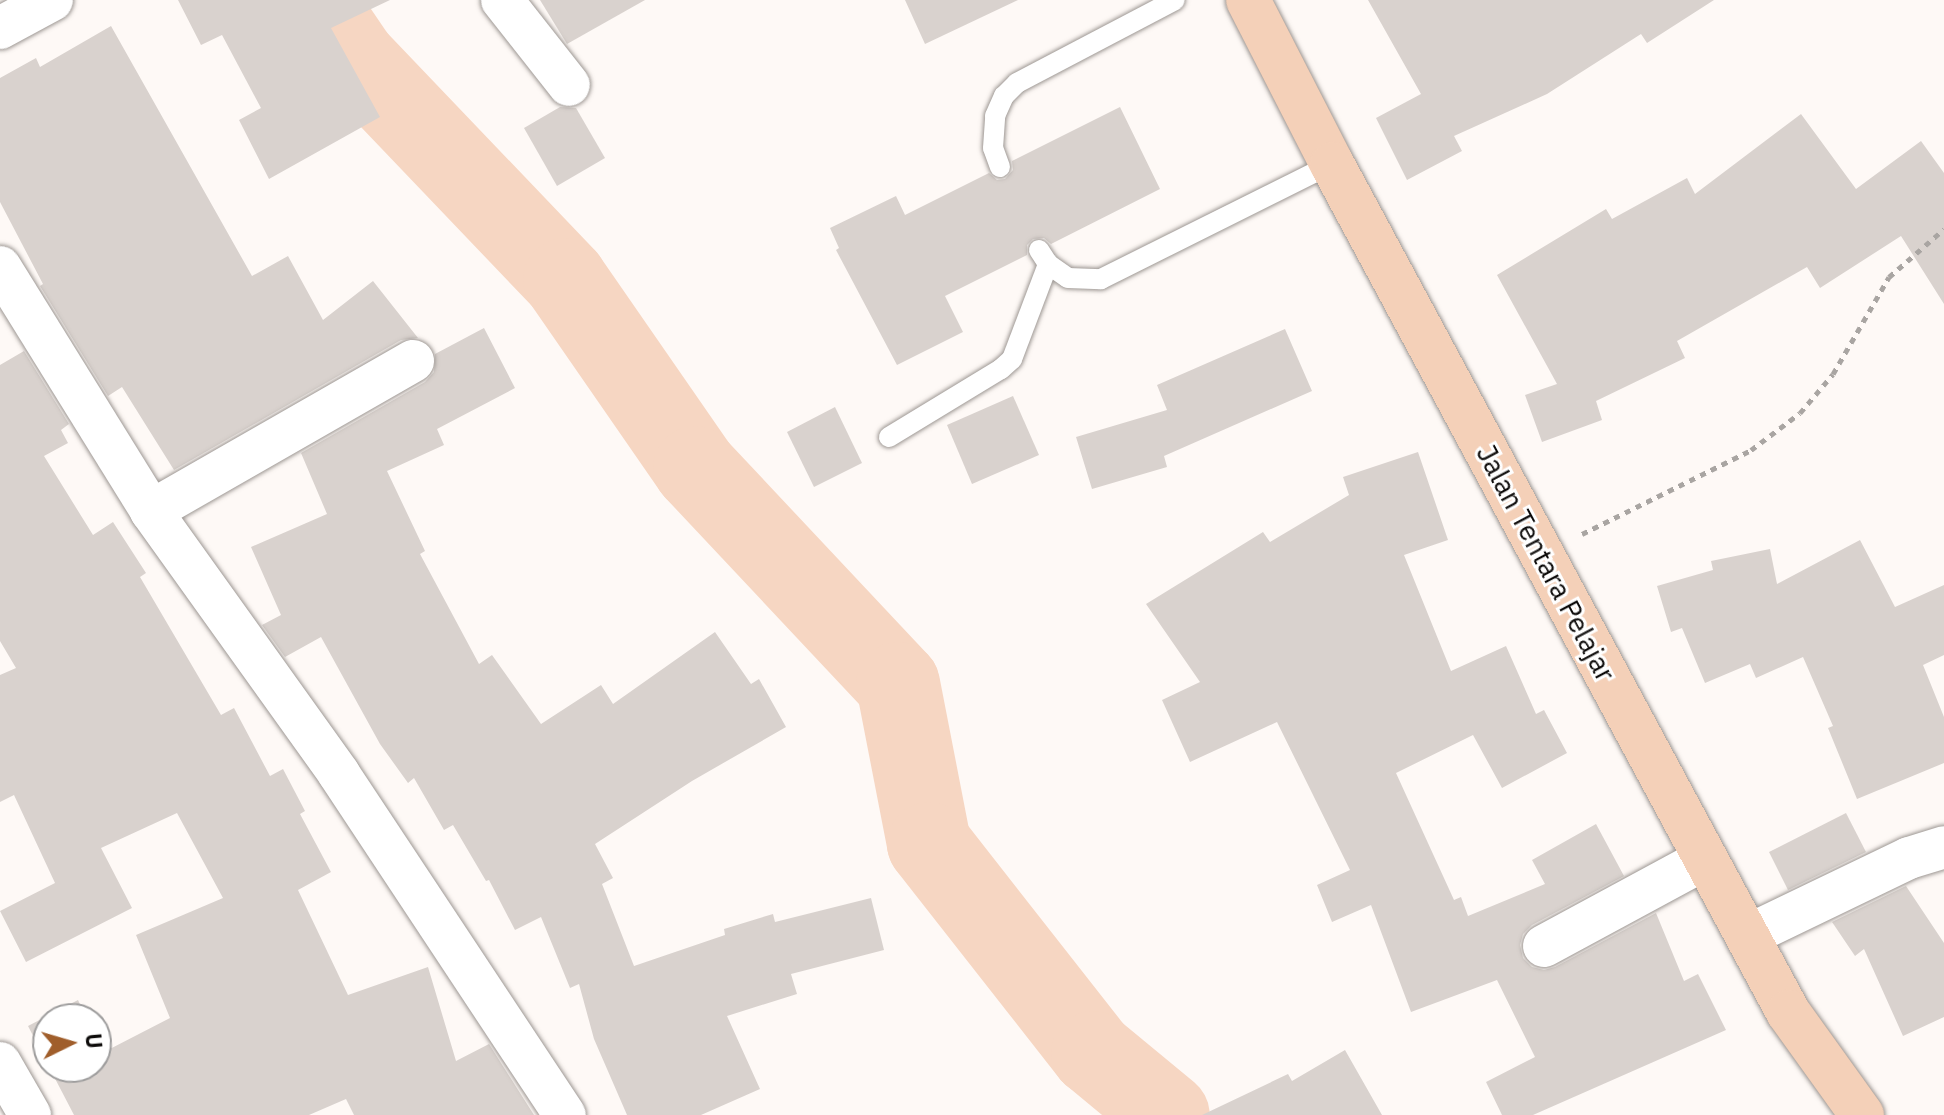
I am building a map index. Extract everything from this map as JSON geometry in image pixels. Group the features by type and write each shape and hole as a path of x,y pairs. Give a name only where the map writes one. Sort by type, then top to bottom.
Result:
{"highway":[{"name":"Jalan Tentara Pelajar","path":"1248,0 1332,164 1788,1012 1862,1115"}],"street":[{"path":"0,28 52,0"},
{"path":"502,0 569,85"},
{"path":"0,267 151,511 339,774 565,1115"},
{"path":"151,511 413,361"},
{"path":"1747,936 1909,858 1944,847"},
{"path":"1544,946 1705,859"},
{"path":"0,1063 30,1115"}],"lane":[{"path":"1000,167 993,148 995,116 1004,96 1017,83 1175,0"},
{"path":"889,437 1001,369 1012,359 1044,257 1068,278 1101,279 1332,164"}],"path":[{"path":"1541,554 1751,450 1800,413 1833,374 1889,277 1944,229"}],"building":[{"path":"178,0 390,0 331,28 380,117 269,179 239,120 261,108 222,35 201,45"},
{"path":"540,0 645,0 567,44"},
{"path":"905,0 1018,0 925,44"},
{"path":"1368,0 1714,0 1647,43 1641,34 1547,94 1454,136 1462,151 1407,180 1376,118 1421,94"},
{"path":"111,26 252,276 288,256 323,320 373,281 418,338 401,340 174,470 122,387 108,396 40,286 43,284 0,202 0,78 36,58 40,67"},
{"path":"560,107 576,108 605,158 557,186 524,128"},
{"path":"1120,107 1160,189 1051,244 1044,238 1033,239 1027,245 1027,255 945,296 963,332 897,365 836,250 839,248 830,228 896,196 905,215 989,173 997,180 1005,179 1013,170 1012,161"},
{"path":"1801,114 1856,189 1921,141 1944,173 1944,304 1901,236 1820,288 1807,267 1677,341 1685,358 1596,401 1602,420 1542,442 1525,395 1557,384 1497,275 1606,209 1612,219 1687,178 1695,194"},
{"path":"484,328 515,388 437,429 444,445 387,471 425,551 420,554 479,664 492,655 541,724 601,685 613,704 715,632 751,684 759,679 786,727 692,781 595,844 613,878 602,884 634,966 725,935 724,929 773,914 775,922 871,898 884,950 791,974 797,994 727,1016 760,1089 701,1115 627,1115 594,1039 579,984 570,988 541,917 515,930 489,880 486,881 453,825 444,830 414,778 408,783 380,744 321,637 285,657 262,625 281,615 251,547 327,514 301,453 425,382 434,372 435,354"},
{"path":"1285,329 1312,391 1164,456 1167,467 1092,489 1076,437 1167,410 1157,385"},
{"path":"24,351 69,424 61,430 68,443 44,456 93,535 113,522 146,573 140,577 221,715 234,708 270,776 283,769 305,811 300,814 331,872 298,890 348,995 428,967 456,1061 489,1044 534,1115 354,1115 346,1099 309,1115 74,1115 57,1083 112,1083 112,1048 170,1018 136,935 223,898 177,813 101,848 132,908 26,962 0,911 55,883 14,795 0,802 0,675 16,668 0,641 0,365"},
{"path":"1013,396 1039,455 972,484 947,425"},
{"path":"835,407 862,463 814,487 787,432"},
{"path":"1418,452 1448,540 1404,555 1451,671 1506,646 1536,714 1544,710 1567,753 1502,788 1473,735 1396,773 1454,900 1461,897 1468,916 1545,884 1532,860 1596,824 1624,876 1532,925 1523,934 1520,945 1523,958 1532,967 1544,970 1555,967 1656,913 1684,981 1698,974 1726,1030 1533,1115 1502,1115 1486,1082 1535,1057 1497,980 1411,1012 1371,905 1332,922 1317,885 1350,870 1277,722 1190,762 1162,700 1200,682 1146,604 1263,532 1270,542 1349,495 1343,477"},
{"path":"1860,540 1895,607 1944,585 1944,655 1923,665 1944,717 1944,763 1857,799 1828,728 1833,726 1803,657 1756,678 1750,664 1705,683 1682,628 1671,632 1657,586 1713,570 1711,561 1770,549 1777,584"},
{"path":"1846,813 1866,852 1788,890 1769,852"},
{"path":"1906,886 1944,943 1944,1017 1903,1036 1864,949 1855,956 1832,922"},
{"path":"1345,1050 1382,1115 1202,1115 1288,1074 1292,1081"}],"waterway":[{"path":"314,0 355,60 565,280 695,468 898,684 929,844 1093,1053 1168,1115"}]}
